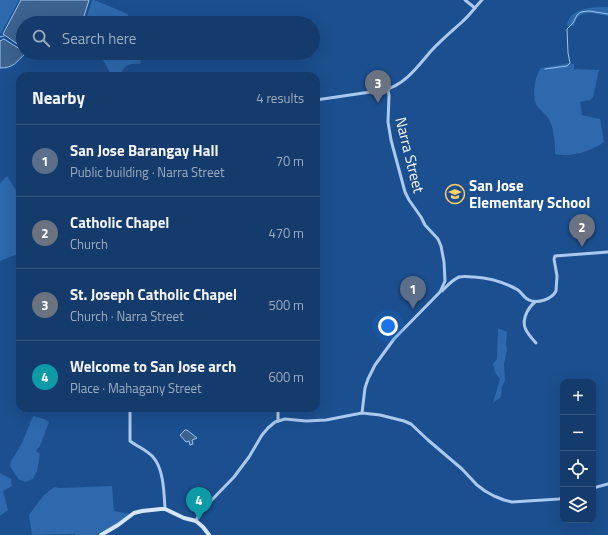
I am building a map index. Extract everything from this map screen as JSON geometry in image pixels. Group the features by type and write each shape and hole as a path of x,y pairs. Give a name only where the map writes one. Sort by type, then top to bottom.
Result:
{"street":[{"path":"465,0 475,8"},
{"path":"320,100 388,89 400,82 464,20 482,0"},
{"name":"Narra Street","path":"362,413 365,388 368,379 381,355 401,331 440,292 444,285 445,277 443,252 438,239 425,225 405,192 391,140 388,122 388,89"},
{"path":"440,292 452,281 466,276 489,278 501,282 518,290 527,299 533,302 550,298 556,293 557,280 554,260 555,256 608,252"},
{"path":"445,277 452,281"},
{"path":"536,343 527,332 524,318 530,306 537,301"},
{"path":"130,412 130,441 150,454 156,461 161,474 166,509"},
{"path":"278,412 278,421"},
{"path":"196,521 204,508 238,472 262,435 278,421 285,419 306,421 326,420 362,413 380,415 410,424 462,469 477,485 485,491 504,500 512,502 560,499"},
{"path":"596,487 608,484"},
{"path":"101,535 134,513 166,509 184,518 196,521 209,535"}],"shaded area":[{"path":"0,0 19,0 0,35"},
{"path":"21,0 89,0 84,16 16,16 16,43 3,34"},
{"path":"92,0 128,14 128,16 87,16"},
{"path":"608,7 608,16 584,14 577,18 574,26 567,26 572,15 583,9"},
{"path":"4,39 16,47 16,60 19,60 12,66 0,68 0,41"},
{"path":"103,60 141,60 140,64 129,64 122,72 110,72"},
{"path":"569,63 574,64 574,69 599,70 593,97 590,100 580,102 582,115 600,119 604,142 581,153 561,155 555,154 554,137 551,125 549,119 536,104 534,90 537,75 541,68"},
{"path":"7,176 16,190 16,255 0,261 0,183"},
{"path":"498,328 507,332 507,350 504,364 505,381 502,386 501,397 493,403 500,379 495,372 493,364 497,359"},
{"path":"33,416 49,422 40,446 36,451 40,454 37,471 33,479 25,482 18,479 10,466 11,461 22,443"},
{"path":"185,430 197,438 192,440 193,444 190,445 189,441 186,442 180,435"},
{"path":"0,473 11,479 12,486 3,491 8,510 0,516"},
{"path":"112,486 114,511 131,514 117,524 97,535 32,535 29,515 43,496 54,487"}],"waterway":[{"path":"545,69 567,66 570,63 567,29 573,23 577,15 581,12 589,11 608,14"},
{"path":"0,37 4,36"}],"place":[{"name":"St. Joseph Catholic Chapel","path":"378,103"},
{"name":"San Jose Elementary School","path":"455,194"},
{"name":"Catholic Chapel","path":"582,247"},
{"name":"San Jose Barangay Hall","path":"413,309"},
{"name":"Welcome to San Jose arch","path":"199,520"}]}
